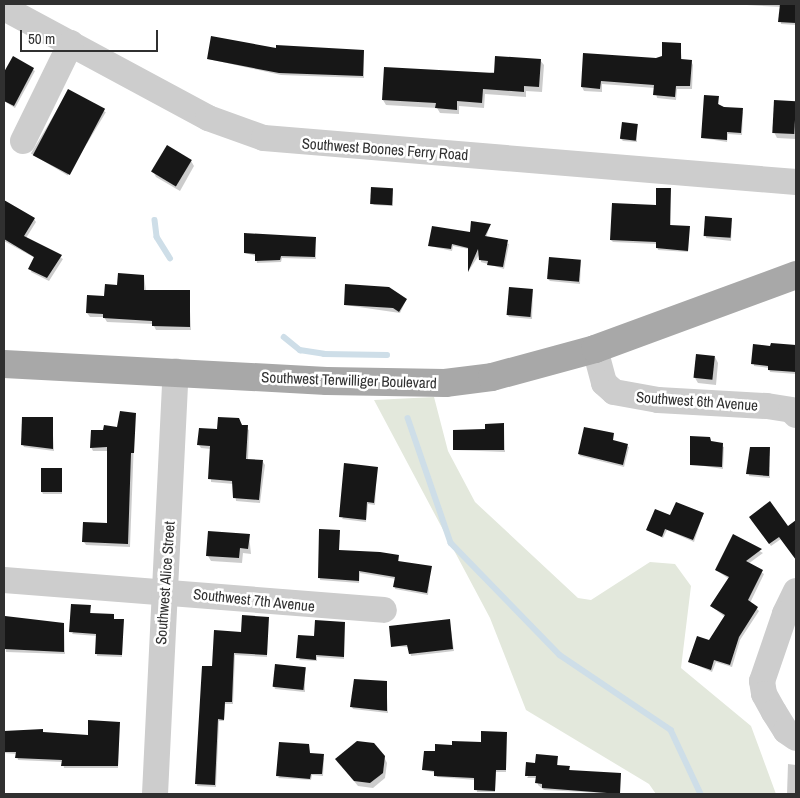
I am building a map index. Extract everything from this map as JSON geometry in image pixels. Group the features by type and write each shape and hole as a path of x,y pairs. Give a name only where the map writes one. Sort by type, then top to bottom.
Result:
{"main road":[{"name":"Southwest Terwilliger Boulevard","path":"4,364 326,381 445,383 492,377 595,350 796,275"}],"street":[{"name":"Southwest Boones Ferry Road","path":"4,8 208,118 264,138 796,182"},
{"path":"23,141 71,44"},
{"name":"Southwest 6th Avenue","path":"595,350 604,384 614,392 658,400 768,406 790,410 796,415"},
{"name":"Southwest Alice Street","path":"155,794 163,592 176,372"},
{"name":"Southwest 7th Avenue","path":"4,580 191,593 233,601 384,610"},
{"path":"796,591 785,614 762,681 774,712 786,731 796,738"}],"shaded area":[{"path":"434,397 448,451 475,502 578,598 591,600 650,562 675,564 691,586 681,668 751,726 776,794 656,794 649,784 526,710 490,618 374,400"}],"building":[{"path":"780,4 796,4 796,23 778,22"},
{"path":"211,36 276,48 276,45 364,50 363,76 279,73 207,59"},
{"path":"662,42 681,43 681,59 692,60 690,86 676,86 675,97 653,95 654,85 601,81 600,89 581,87 583,53 656,58 662,56"},
{"path":"13,56 34,68 14,106 4,101 4,72"},
{"path":"495,56 541,59 539,87 524,86 524,92 483,89 482,103 457,101 457,110 435,108 436,103 382,100 384,67 494,73"},
{"path":"68,89 105,109 70,175 33,155"},
{"path":"704,95 719,96 718,104 724,107 743,108 741,133 727,132 727,140 701,138"},
{"path":"774,100 796,101 794,134 772,133"},
{"path":"622,122 638,124 636,141 620,139"},
{"path":"167,145 192,160 176,187 151,172"},
{"path":"371,187 393,188 392,205 370,204"},
{"path":"656,188 671,188 670,225 690,226 688,251 656,248 656,242 610,240 612,203 656,205"},
{"path":"4,200 35,218 24,236 62,255 47,278 28,269 34,257 4,239"},
{"path":"705,216 732,218 731,238 704,236"},
{"path":"471,221 491,224 485,236 508,240 503,267 487,265 488,261 479,260 478,249 468,272 468,248 452,244 451,249 428,246 432,226 470,232"},
{"path":"244,233 316,237 315,257 281,256 280,260 255,261 255,254 244,253"},
{"path":"549,257 581,260 579,282 547,279"},
{"path":"118,273 144,275 144,290 190,290 190,327 152,326 152,321 103,318 103,314 86,313 87,295 104,296 105,284 117,285"},
{"path":"345,284 389,287 407,299 399,312 393,308 344,305"},
{"path":"509,287 533,289 530,317 507,315"},
{"path":"771,343 796,345 796,372 768,370 768,366 751,364 753,344 770,346"},
{"path":"696,354 715,356 712,380 693,378"},
{"path":"120,411 136,413 134,453 131,453 128,544 82,542 83,522 107,523 107,447 90,448 91,430 103,430 104,425 117,427"},
{"path":"22,417 53,417 53,449 21,445"},
{"path":"218,417 239,418 242,425 248,425 246,459 263,460 259,500 233,498 232,481 208,479 210,446 197,445 199,428 217,429"},
{"path":"504,423 504,450 453,450 453,430 485,429 485,424"},
{"path":"584,427 614,433 613,440 628,444 623,465 578,454"},
{"path":"690,436 710,437 711,441 723,443 722,467 690,465"},
{"path":"750,447 770,447 769,476 746,474"},
{"path":"344,463 378,467 374,503 367,502 366,520 339,517"},
{"path":"41,468 62,468 62,492 41,492"},
{"path":"770,501 788,526 796,520 796,560 779,537 769,544 749,517"},
{"path":"676,502 704,513 693,540 665,529 662,537 646,530 655,509 670,515"},
{"path":"319,529 340,530 339,550 399,555 398,561 432,566 427,593 393,587 395,577 359,571 359,581 318,578"},
{"path":"208,531 250,534 248,549 240,548 239,558 206,556"},
{"path":"733,534 762,549 746,561 763,570 748,600 758,607 739,637 730,665 714,660 711,670 688,662 697,636 709,640 725,615 710,606 729,577 715,570"},
{"path":"71,604 91,605 90,613 114,614 114,619 124,619 122,655 95,654 96,634 69,632"},
{"path":"242,615 269,617 267,655 234,653 232,702 225,702 224,720 218,719 215,785 195,784 202,666 212,666 214,630 241,632"},
{"path":"5,616 64,623 64,652 4,649"},
{"path":"450,619 453,649 409,654 407,645 391,647 389,626"},
{"path":"315,620 345,622 344,657 316,655 316,660 296,658 298,635 314,636"},
{"path":"275,664 306,667 303,690 273,687"},
{"path":"354,679 387,681 387,711 350,707"},
{"path":"88,720 120,722 118,766 61,766 62,760 15,758 16,752 4,752 4,731 43,729 43,732 88,735"},
{"path":"481,731 507,732 506,770 496,770 495,791 474,790 474,778 434,776 434,771 422,770 424,751 435,751 435,744 452,745 452,741 481,742"},
{"path":"357,741 374,743 385,756 383,773 370,783 354,781 335,759"},
{"path":"279,742 309,744 310,753 324,754 322,774 311,774 310,779 276,776"},
{"path":"536,754 558,756 557,765 570,766 569,770 621,773 620,794 542,788 542,784 535,783 536,776 525,776 526,762 535,763"}],"waterway":[{"path":"155,220 157,237 170,258"},
{"path":"284,337 300,350 324,354 387,355"},
{"path":"408,418 451,543 560,655 671,730 701,794"}]}
